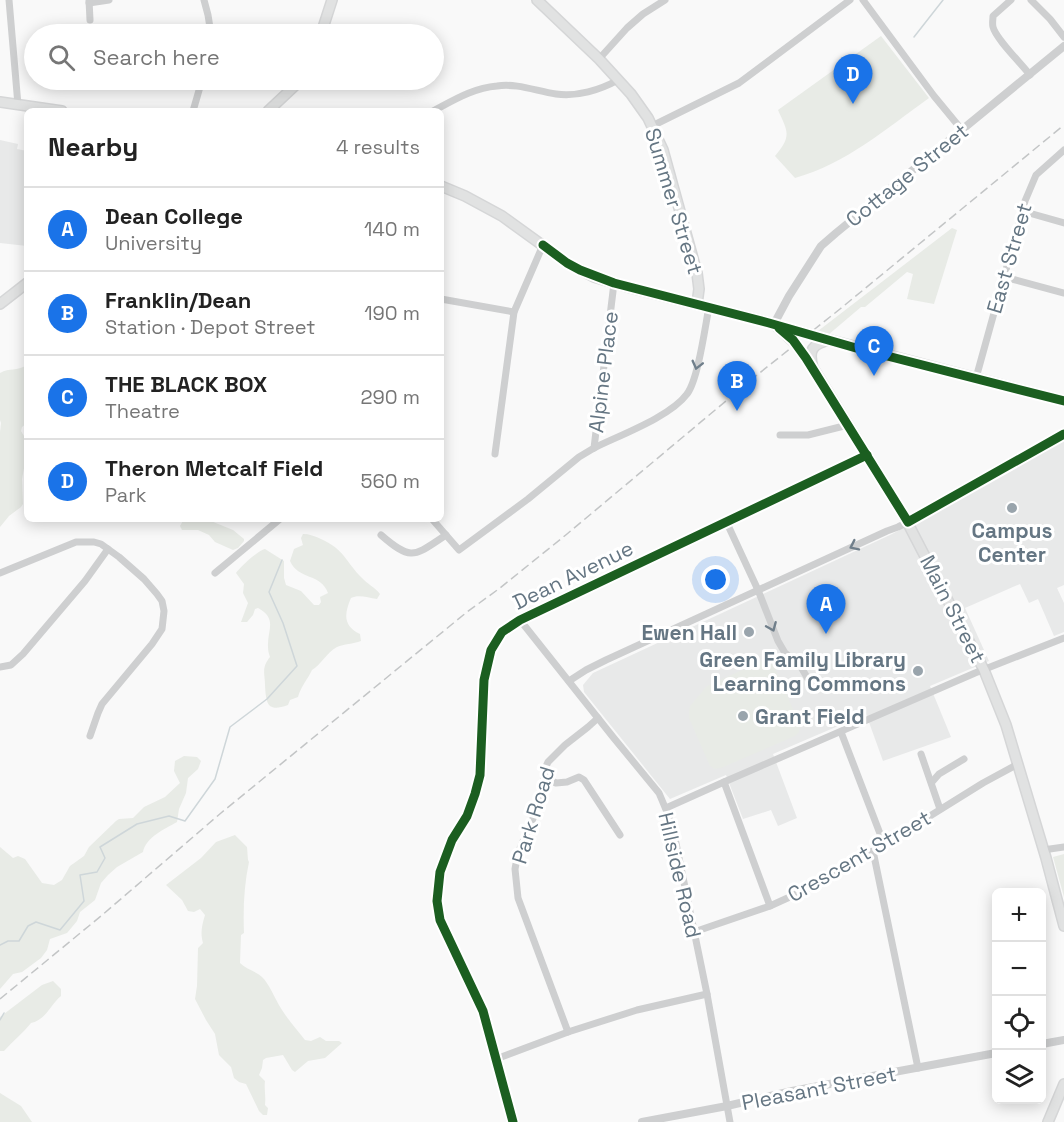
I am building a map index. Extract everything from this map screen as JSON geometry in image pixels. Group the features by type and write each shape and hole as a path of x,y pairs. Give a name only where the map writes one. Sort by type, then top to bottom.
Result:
{"main road":[{"path":"324,24 332,0"},
{"name":"Summer Street","path":"537,0 599,59 627,89 648,118 663,150 698,273 697,304"},
{"path":"271,108 290,90"},
{"path":"0,102 40,108"},
{"path":"444,187 465,195 502,216 567,263 614,283 1062,402"},
{"path":"0,304 24,285"},
{"name":"Main Street","path":"774,324 795,343 813,368 908,522 984,670 1004,718 1064,926"},
{"path":"813,368 810,357 812,350 818,344 830,340"},
{"path":"908,522 1064,434"},
{"path":"1048,1122 1064,1084"}],"street":[{"path":"9,0 18,105"},
{"path":"90,20 89,1 109,0"},
{"path":"204,0 209,24"},
{"path":"599,59 627,28 665,0"},
{"path":"652,126 739,83 850,0"},
{"path":"862,0 962,130"},
{"path":"1011,0 993,16 993,28 1030,75"},
{"path":"1031,0 1037,4 1064,37"},
{"name":"Cottage Street","path":"774,324 821,246 1064,46"},
{"path":"439,108 470,92 499,85 569,94 604,88 618,80"},
{"path":"194,108 199,90"},
{"name":"East Street","path":"976,378 1022,211 1032,184 1036,175 1064,150"},
{"path":"1022,211 1064,223"},
{"path":"495,454 514,312 543,245"},
{"path":"1004,277 1064,293"},
{"name":"Alpine Place","path":"446,535 459,550 528,499 579,457 594,448 614,283"},
{"path":"444,300 514,312"},
{"path":"594,448 653,420 673,407 687,394 697,368 709,308"},
{"path":"780,435 808,435 848,425"},
{"name":"Dean Avenue","path":"513,1122 483,1011 440,920 437,901 440,872 452,840 468,812 480,775 484,680 495,642 502,632 520,620 867,455"},
{"path":"726,521 758,590 778,641 785,653 801,667 812,686"},
{"path":"214,573 276,522"},
{"path":"381,535 398,550 409,554 421,551 446,535 435,522"},
{"path":"569,681 606,660 908,522"},
{"path":"0,573 76,542 94,542 108,549 144,579 157,594 163,606 162,629 102,704 90,736"},
{"path":"0,667 10,665 23,654 74,595 108,549"},
{"name":"Hillside Road","path":"520,620 659,793 666,808 672,824 707,994 730,1122"},
{"path":"666,808 984,670 1064,638"},
{"name":"Park Road","path":"568,1032 518,898 515,869 518,853 544,793 544,771 552,757 598,718"},
{"path":"841,732 884,844"},
{"path":"921,754 940,809"},
{"path":"932,782 939,774 964,759"},
{"name":"Crescent Street","path":"694,933 770,906 826,880 983,783 1018,764"},
{"path":"544,777 556,783 567,782 579,777 584,780 620,835"},
{"path":"724,782 770,906"},
{"path":"1043,850 1064,847"},
{"path":"873,851 918,1068"},
{"path":"496,1059 568,1032 638,1010 707,994"},
{"path":"1046,1043 1064,1040"},
{"name":"Pleasant Street","path":"642,1122 992,1054"}],"shaded area":[{"path":"881,36 929,98 849,154 814,172 795,178 775,156 787,134 778,110"},
{"path":"0,140 18,144 17,149 24,150 24,246 0,243"},
{"path":"952,228 957,230 934,304 907,299 913,274 907,272 828,335 818,331"},
{"path":"24,366 24,425 21,431 24,436 23,504 0,527 0,373"},
{"path":"1064,438 1064,585 1057,588 1064,603 1064,632 1054,636 1038,599 1029,603 1020,584 965,608 989,661 930,686 951,737 883,761 866,714 773,754 797,818 778,826 771,810 743,819 726,775 670,799 584,692 583,685 593,673 890,535"},
{"path":"182,522 213,522 233,530 244,541 233,550 215,542 209,535 198,530 182,530 180,526"},
{"path":"303,534 316,537 335,547 364,580 380,594 377,599 360,596 351,598 346,619 350,627 360,634 361,641 333,649 312,670 298,697 290,700 288,705 276,708 269,705 265,691 264,668 270,657 268,641 270,621 268,616 258,608 247,622 241,622 248,603 243,593 244,584 236,573 265,549 284,561 286,585 301,591 314,605 319,605 320,597 328,593 325,587 298,571 290,561 294,549 303,545 301,538"},
{"name":"Grant Field","path":"767,660 773,664 800,725 799,732 795,736 715,769 710,766 689,718 690,706 707,686"},
{"path":"184,756 197,757 201,761 198,769 188,778 177,822 152,838 143,852 108,875 101,883 95,900 80,912 77,921 67,933 50,939 47,950 41,958 22,972 13,974 0,989 0,847 13,858 18,856 25,859 42,883 54,885 62,880 70,866 84,856 89,847 116,821 133,818 144,807 165,797 180,783 174,771 175,761"},
{"path":"235,835 247,847 249,862 240,963 264,979 284,1013 305,1040 311,1041 320,1037 326,1041 342,1043 325,1058 308,1061 295,1072 283,1055 263,1060 259,1075 265,1081 267,1115 259,1111 246,1084 234,1078 231,1067 219,1055 215,1034 195,999 198,948 203,943 202,929 205,915 200,909 194,912 188,911 182,900 166,885 201,858 216,842"},
{"path":"1064,854 1064,897 1053,857"},
{"path":"53,981 61,989 61,996 41,1019 31,1023 4,1051 0,1051 0,1017 42,985"},
{"path":"0,1093 21,1106 32,1122 0,1122"}],"waterway":[{"path":"914,37 943,0"},
{"path":"0,945 8,941 19,941 28,926 36,922 60,930 84,901 80,875 97,872 105,858 100,847 137,824 169,816 185,821 215,779 230,727 267,699 297,666 283,623 269,592 282,560"},
{"path":"0,1020 4,1013"}],"railway":[{"path":"0,999 221,813 467,612 567,534 757,375 1064,125"}],"cycle path":[{"path":"543,245 580,270 614,283 1064,401"},
{"path":"779,328 793,340 806,358 908,522 1064,434"},
{"path":"513,1122 483,1011 440,920 437,901 440,872 452,840 467,816 480,775 484,680 491,650 502,632 520,620 867,455"}],"place":[{"name":"Theron Metcalf Field","path":"853,104"},
{"name":"THE BLACK BOX","path":"874,376"},
{"name":"Franklin/Dean","path":"737,411"},
{"name":"Campus Center","path":"1012,508"},
{"name":"Ewen Hall","path":"749,632"},
{"name":"Dean College","path":"826,634"},
{"name":"Green Family Library Learning Commons","path":"918,671"},
{"name":"Grant Field","path":"743,716"}]}
